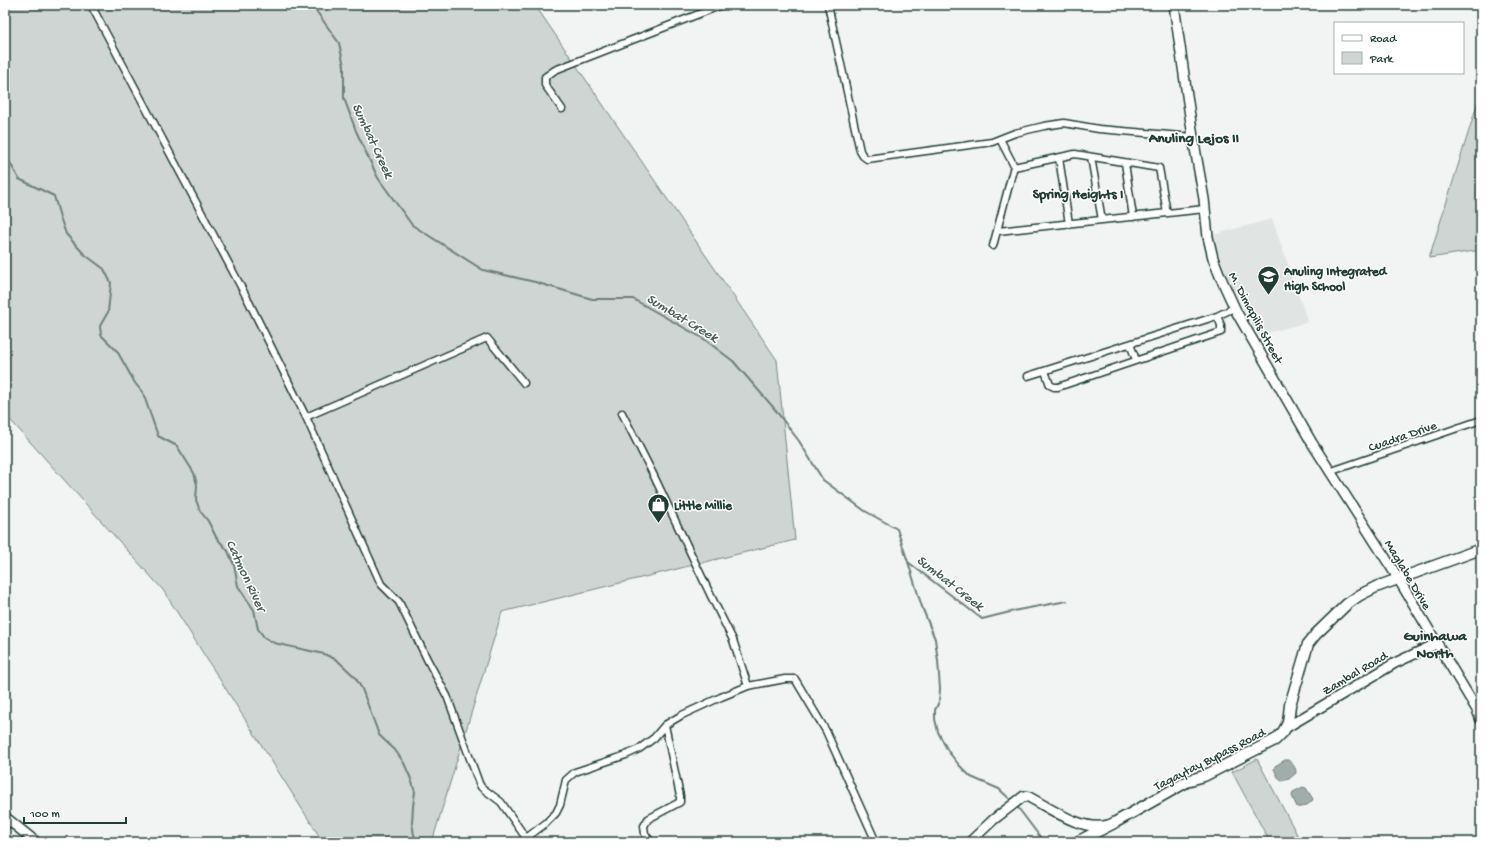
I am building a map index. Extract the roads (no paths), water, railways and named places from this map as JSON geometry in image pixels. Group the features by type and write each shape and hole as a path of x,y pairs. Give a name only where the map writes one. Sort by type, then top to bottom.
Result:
{"main road":[{"name":"M. Dimapilis Street","path":"1174,5 1208,237 1213,258 1234,308 1312,443"},
{"name":"Maglabe Drive","path":"1312,443 1397,578 1481,720"},
{"path":"1287,727 1290,705 1310,641 1331,619 1356,597 1376,587 1397,578 1481,549"},
{"name":"Zambal Road","path":"1287,727 1395,663 1436,644"},
{"name":"Tagaytay Bypass Road","path":"1077,842 1190,780 1204,776 1269,742 1281,735 1287,727"},
{"path":"970,842 990,823 1024,796 1028,796 1068,818 1090,826 1099,827 1114,823"},
{"path":"5,818 36,842"}],"street":[{"path":"91,5 247,298 306,417 376,574 384,588 399,602 447,696 478,783 501,802 523,840 546,823 558,809 564,784 570,775 639,749 654,738 666,725 682,715 748,686 785,679 795,679 826,731 876,842"},
{"path":"562,109 545,85 545,76 549,73 722,5"},
{"path":"828,5 860,151 867,160 966,147 992,142 1015,133 1064,123 1099,129 1193,137"},
{"path":"993,246 1014,167 1000,139"},
{"path":"1014,167 1075,154 1159,168 1167,213"},
{"path":"1091,157 1102,220"},
{"path":"1059,158 1069,224"},
{"path":"1124,162 1133,217"},
{"path":"998,231 1205,209"},
{"path":"1028,376 1217,316 1234,308"},
{"path":"1045,371 1050,385 1058,387 1221,332 1221,325 1217,316"},
{"path":"306,417 488,338 524,383"},
{"path":"1130,344 1136,360"},
{"path":"622,413 733,640 748,686"},
{"name":"Cuadra Drive","path":"1329,472 1481,420"},
{"path":"651,842 645,834 644,826 648,819 680,802 666,725"}],"waterway":[{"name":"Sumbat Creek","path":"305,5 317,12 339,43 344,66 344,98 356,131 378,178 412,225 483,270 535,282 592,299 633,299 704,339 733,361 773,407 799,441 823,480 865,511 897,529 908,562 982,619 1018,610 1067,601"},
{"name":"Catmon River","path":"5,154 19,179 54,196 66,234 84,254 104,269 111,283 108,312 100,326 101,335 117,351 135,383 143,393 158,436 177,446 194,473 197,485 196,500 200,511 208,521 216,537 228,551 234,565 238,586 254,610 258,629 264,637 274,643 324,654 337,660 355,677 362,689 379,735 395,750 404,763 411,779 415,792 412,823 414,835 418,842"},
{"path":"908,562 922,607 935,639 940,689 939,702 935,710 935,719 938,732 948,751 971,777 999,789 1013,802"},
{"path":"1016,805 1044,842"}],"place":[{"name":"Anuling Integrated High School","path":"1269,296"},
{"name":"Little Millie","path":"659,524"}],"district":[{"name":"Anuling Lejos II","path":"1194,137"},
{"name":"Spring Heights I","path":"1078,193"},
{"name":"Guinhawa North","path":"1435,644"}]}
